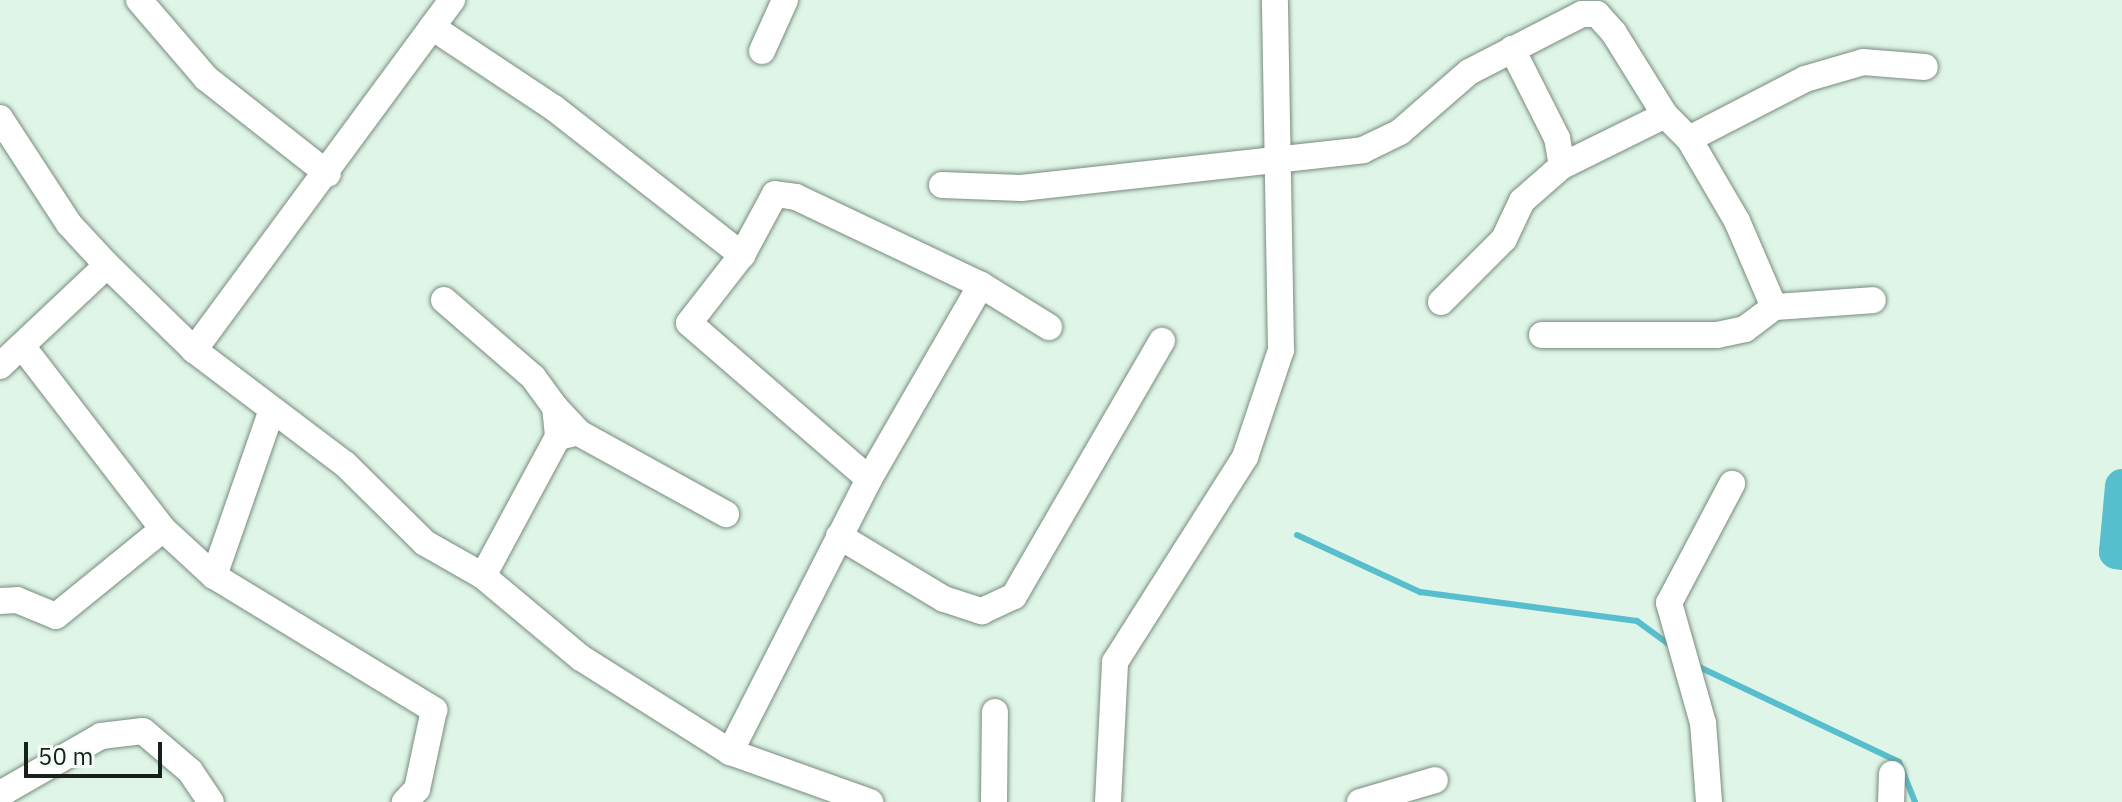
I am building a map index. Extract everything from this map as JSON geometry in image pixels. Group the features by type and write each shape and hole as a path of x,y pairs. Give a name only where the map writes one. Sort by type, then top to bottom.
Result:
{"street":[{"path":"139,0 206,78 328,174"},
{"path":"194,350 328,174 452,0"},
{"path":"762,51 785,0"},
{"path":"1108,802 1115,662 1211,515 1268,405 1281,350 1283,161 1275,0"},
{"path":"942,185 1021,188 1363,150 1512,49 1564,18 1597,14 1665,115 1689,139 1737,221 1774,307"},
{"path":"432,27 554,108 742,255"},
{"path":"1512,49 1557,138 1562,166"},
{"path":"1689,139 1805,79 1863,62 1925,67"},
{"path":"1441,302 1504,239 1522,201 1562,166 1665,115"},
{"path":"0,118 69,224 107,265 194,350 271,412 345,464 425,543 483,576 581,658 730,752 870,802"},
{"path":"869,479 689,323 742,255 775,194 796,197 981,285 1049,327"},
{"path":"0,366 107,265"},
{"path":"730,752 869,479 981,285"},
{"path":"444,300 555,407 568,435 726,514"},
{"path":"1542,335 1717,335 1745,329 1774,307 1873,300"},
{"path":"839,536 944,599 982,611 1014,596 1162,341"},
{"path":"22,346 163,529 214,576 434,710 419,798"},
{"path":"214,576 271,412"},
{"path":"483,576 568,435"},
{"path":"1709,802 1703,723 1669,603 1732,484"},
{"path":"0,601 17,600 44,615 73,609 163,529"},
{"path":"994,802 995,712"},
{"path":"0,794 101,736 143,731 190,771 211,802"},
{"path":"1891,802 1892,774"},
{"path":"1360,802 1435,780"}],"waterway":[{"path":"2122,486 2116,552 2122,553"},
{"path":"1297,535 1420,592 1637,621 1674,648"},
{"path":"1695,665 1899,762 1915,802"}]}
